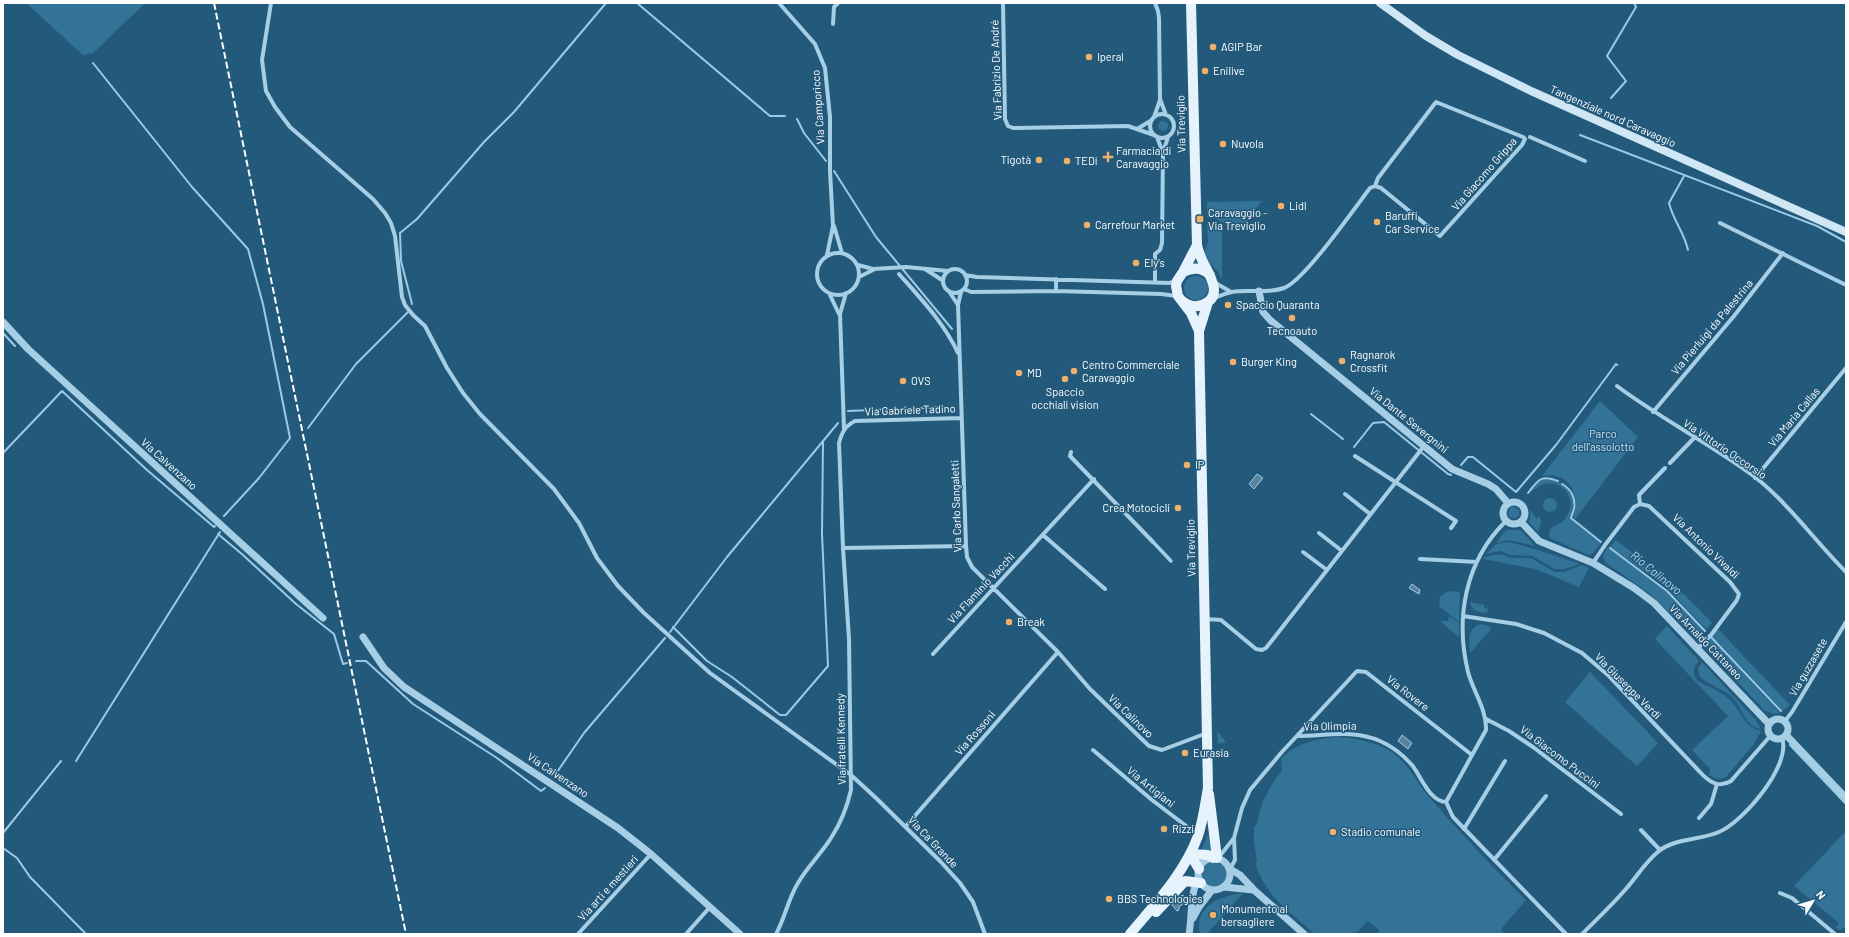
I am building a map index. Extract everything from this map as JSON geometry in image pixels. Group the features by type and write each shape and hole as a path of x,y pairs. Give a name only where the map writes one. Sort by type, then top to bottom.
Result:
{"main road":[{"name":"Via Treviglio","path":"1191,3 1197,245"},
{"name":"Tangenziale nord Caravaggio","path":"1380,3 1426,36 1458,55 1531,91 1846,232"},
{"path":"1197,245 1180,276 1177,291 1199,331"},
{"path":"1197,245 1201,258 1212,279 1214,290 1209,300 1199,331"},
{"path":"1180,276 1195,268 1202,269 1212,279"},
{"path":"1180,298 1191,306 1197,306 1209,300"},
{"name":"Via Treviglio","path":"1199,331 1208,788"},
{"path":"1130,934 1173,881 1190,854 1198,836 1208,788"},
{"path":"1190,854 1208,855 1215,858 1213,818 1208,788"},
{"path":"1135,934 1183,882 1187,880 1197,880 1190,854"}],"street":[{"name":"Via Ca' Grande","path":"271,3 262,60 266,91 275,107 290,127 373,199 385,213 391,223 395,236 402,297 405,305 425,326 447,368 463,393 480,414 554,489 580,523 597,558 607,572 644,612 710,673 850,775 906,826 960,883 972,902 985,934"},
{"name":"Via Camporicco","path":"779,3 815,44 825,68 830,117 830,171 833,226 827,255"},
{"path":"833,24 834,7 838,3"},
{"name":"Via Fabrizio De André","path":"1003,3 1005,119 1008,126 1013,128 1128,126 1156,136"},
{"name":"Via Treviglio","path":"1154,3 1158,11 1159,18 1160,99"},
{"path":"1155,282 1155,254 1160,250 1162,243 1163,153 1168,137 1174,126 1172,120 1166,115 1160,99"},
{"path":"1160,99 1153,118 1151,129 1156,136 1163,153"},
{"name":"Via Giacomo Grippa","path":"1209,300 1231,292 1285,288 1294,282 1308,267 1370,188 1375,186 1381,188 1440,236 1522,145 1525,139 1523,136 1436,102 1378,178 1375,186"},
{"path":"1137,129 1161,114 1166,115"},
{"path":"1156,136 1168,137"},
{"name":"Via Giacomo Grippa","path":"1530,137 1585,161"},
{"path":"1720,222 1846,285"},
{"name":"Via Camporicco","path":"833,226 842,253"},
{"path":"829,293 838,295 846,293 855,287 859,277 858,265 852,257 835,252 827,255 820,263 817,274 820,285 829,293 840,314"},
{"name":"Via Pierluigi da Palestrina","path":"1653,412 1734,316 1783,253"},
{"path":"858,265 874,269 922,268 948,271 956,269 965,274 977,277 1155,282 1180,276"},
{"path":"922,268 942,280 944,288 950,293 958,305"},
{"path":"859,277 874,269"},
{"path":"942,280 948,271"},
{"path":"899,274 940,322 951,337 959,355"},
{"path":"962,291 967,281 965,274"},
{"path":"1056,279 1056,291"},
{"path":"1212,279 1231,292"},
{"path":"950,293 962,291 1056,291 1161,294 1180,298"},
{"name":"Via Gabriele Tadino","path":"844,429 855,421 962,418 958,305 962,291"},
{"name":"Via Dante Severgnini","path":"1258,291 1265,315 1388,418 1421,449 1452,469 1492,486 1508,503"},
{"path":"846,293 840,314 844,429 839,443 843,548 966,546"},
{"name":"Via Calvenzano","path":"3,322 28,349 323,618"},
{"name":"Via Maria Callas","path":"1755,478 1846,368"},
{"name":"Via Vittorio Occorsio","path":"1617,386 1653,412 1695,437 1755,478 1790,511 1826,552 1846,572"},
{"name":"Via Carlo Sangaletti","path":"962,418 967,557 972,567 1058,652"},
{"path":"1670,463 1695,437"},
{"path":"1205,618 1221,620 1256,649 1264,649 1421,449"},
{"path":"1071,452 1070,456 1094,479 1171,561"},
{"path":"1355,456 1456,521 1451,528"},
{"path":"1594,563 1605,545 1634,507 1640,504 1639,495 1665,468"},
{"name":"Via Flaminio Vacchi","path":"933,654 1094,479"},
{"path":"1345,494 1370,514"},
{"path":"1515,502 1524,508 1525,516 1521,522 1511,524 1506,521 1503,511 1508,503 1515,502"},
{"name":"Via Antonio Vivaldi","path":"1640,504 1650,506 1738,591 1739,597 1737,600 1711,635 1698,648"},
{"path":"1446,802 1486,730 1486,719 1468,671 1463,633 1464,596 1477,562 1506,521"},
{"name":"Via Arnaldo Cattaneo","path":"1521,522 1539,541 1594,563 1634,588 1654,603 1769,724"},
{"path":"1319,533 1342,551"},
{"path":"1043,535 1105,589"},
{"name":"Via fratelli Kennedy","path":"776,934 783,921 797,884 831,838 840,823 851,790 849,639 843,548"},
{"path":"1303,552 1327,570"},
{"path":"1420,559 1477,562"},
{"name":"Via Giuseppe Verdi","path":"1463,616 1516,624 1544,633 1582,653 1609,676 1707,780 1717,784"},
{"name":"Via guzzasete","path":"1785,721 1792,712 1846,622"},
{"name":"Via Calvenzano","path":"363,637 384,668 404,686 618,828 651,854 740,934"},
{"name":"Via Calinovo","path":"1058,652 1090,689 1153,748 1162,750 1207,733"},
{"name":"Via Rossoni","path":"906,826 1058,652"},
{"name":"Via Rovere","path":"1297,736 1354,673 1363,670 1472,755"},
{"name":"Via Giacomo Puccini","path":"1486,719 1509,731 1533,747 1620,814"},
{"path":"1582,934 1612,905 1660,850 1676,843 1714,834 1725,829 1739,819 1762,795 1780,761 1784,736 1788,729 1785,721 1776,719 1769,724 1768,730 1771,735 1775,738 1784,736"},
{"name":"Via Olimpia","path":"1230,869 1235,860 1234,838 1242,808 1250,790 1297,736 1354,733 1381,741 1402,755 1413,766 1436,799 1446,802 1453,817 1566,934"},
{"path":"1699,818 1711,804 1717,784 1728,783 1734,778 1771,735"},
{"path":"1784,736 1846,798"},
{"name":"Via Artigiani","path":"1093,750 1152,800 1198,836"},
{"path":"1464,829 1505,761"},
{"path":"1494,860 1546,796"},
{"path":"1641,830 1660,850"},
{"name":"Via Olimpia","path":"1215,858 1234,838"},
{"name":"Via arti e mestieri","path":"578,934 651,854"},
{"path":"1189,934 1197,880 1206,861 1215,858 1223,860 1230,869 1240,875 1253,890 1304,934"},
{"path":"1224,887 1230,878 1230,869"},
{"path":"1197,880 1204,887 1212,890 1224,887 1253,890"},
{"path":"1192,920 1199,907 1212,890"},
{"path":"1780,893 1792,898 1835,934"},
{"path":"686,934 710,907"}],"green space":[{"path":"26,3 145,3 93,53 83,55"},
{"path":"1161,121 1165,121 1167,122 1167,130 1161,131 1158,128 1158,124"},
{"path":"1262,201 1243,225 1221,222 1213,217 1207,217 1207,202"},
{"path":"1207,221 1220,228 1222,233 1222,280 1204,253 1208,242"},
{"path":"1196,276 1205,279 1208,288 1205,297 1196,300 1187,297 1184,288 1187,279"},
{"name":"Parco dell'assolotto","path":"1600,401 1638,437 1575,519 1573,516 1576,504 1570,486 1561,478 1542,476"},
{"path":"1545,479 1555,480 1568,489 1573,503 1571,519 1601,543 1592,554 1588,555 1550,538 1550,529 1567,516 1570,510 1570,504 1567,492 1558,485 1541,485 1530,492 1538,481"},
{"path":"1547,498 1553,498 1557,502 1557,508 1553,512 1547,512 1543,508 1543,502"},
{"path":"1511,507 1515,507 1519,510 1519,515 1516,518 1511,518 1508,515"},
{"path":"1531,510 1537,519 1540,515 1541,523 1538,532 1529,522"},
{"path":"1506,530 1521,530 1535,546 1509,540 1496,543"},
{"path":"1616,540 1678,589 1712,623 1706,629 1664,585 1610,547"},
{"path":"1509,542 1580,564 1564,569 1555,569 1532,556 1511,555 1500,551 1486,554 1496,544"},
{"path":"1607,548 1667,592 1705,633 1700,637 1694,636 1649,593 1606,563 1603,556"},
{"path":"1500,554 1511,558 1531,558 1555,572 1564,572 1582,565 1589,568 1579,587 1535,569 1483,559 1484,557"},
{"path":"1452,591 1460,592 1459,622 1439,606 1440,597 1445,593"},
{"path":"1470,602 1484,605 1484,608 1488,609 1487,613 1479,612 1472,608"},
{"path":"1449,616 1459,623 1459,637 1440,621 1448,621"},
{"path":"1480,624 1492,628 1470,653 1469,640 1471,632"},
{"path":"1667,626 1699,661 1694,670 1694,675 1697,680 1725,696 1750,726 1761,731 1754,744 1725,778 1717,779 1709,775 1710,769 1692,750 1728,716 1655,639"},
{"path":"1718,629 1790,705 1783,711 1712,636"},
{"path":"1711,638 1780,713 1774,714 1764,710 1706,648 1707,643"},
{"path":"1702,662 1756,720 1761,729 1751,725 1734,699 1700,677 1698,669"},
{"path":"1590,672 1658,743 1637,766 1565,702"},
{"path":"1218,732 1226,742 1218,744"},
{"name":"Stadio comunale","path":"1337,737 1358,739 1371,743 1390,751 1402,761 1424,791 1526,900 1501,929 1505,934 1377,934 1379,930 1368,921 1357,932 1348,934 1315,934 1288,911 1272,894 1259,874 1255,862 1257,862 1254,827 1257,824 1263,802 1269,789 1282,771 1281,759 1293,749 1307,743"},
{"path":"1846,831 1846,926 1841,930 1835,928 1839,923 1794,886"},
{"path":"1208,834 1211,850 1201,851"},
{"path":"1214,862 1223,866 1227,875 1223,884 1214,888 1205,884 1201,875 1205,866"},
{"path":"1243,893 1207,934 1200,934 1199,924 1201,916 1211,904 1234,894"}],"shaded area":[{"path":"1257,474 1263,478 1254,489 1249,484"},
{"path":"1412,584 1420,590 1419,594 1409,588"},
{"path":"1402,735 1412,743 1408,749 1398,741"},
{"path":"1182,895 1184,896 1182,905 1177,911 1172,905"}],"waterway":[{"path":"412,304 401,261 400,233 417,219 484,142 514,112 606,3"},
{"path":"637,3 770,116 785,116"},
{"path":"1611,98 1626,81 1607,56 1636,7 1634,3"},
{"path":"93,63 192,187 248,249 263,304 290,438 259,478 224,516"},
{"path":"797,119 804,133 826,161"},
{"path":"1580,135 1817,226 1846,242"},
{"path":"834,171 876,237 952,329"},
{"path":"1684,176 1669,203 1688,250"},
{"path":"308,428 356,364 408,312"},
{"path":"3,333 15,346"},
{"path":"1461,465 1468,457 1473,457 1516,492 1556,445 1616,364 1617,365"},
{"path":"3,453 62,391 147,470 214,527 215,526"},
{"path":"848,411 945,407"},
{"path":"1311,414 1343,439"},
{"path":"1354,447 1373,423 1384,422 1451,475"},
{"path":"670,632 727,557 838,423"},
{"path":"673,627 707,661 732,677 780,715 786,715 828,666 822,534 823,442"},
{"name":"Rio Calinovo","path":"1528,493 1537,482 1544,478 1558,481"},
{"name":"Rio Calinovo","path":"1562,484 1568,488 1574,501 1574,509 1571,518 1601,542"},
{"path":"76,761 220,532"},
{"path":"218,534 296,604 334,634 343,664 347,663"},
{"name":"Rio Calinovo","path":"1610,548 1667,591 1705,631"},
{"name":"Rio Calinovo","path":"1711,637 1781,711"},
{"path":"555,775 584,733 665,638"},
{"path":"356,661 366,661 413,704 497,758 541,791 545,788"},
{"name":"Rio Calinovo","path":"1790,745 1846,804"},
{"path":"3,833 61,761"},
{"path":"3,848 17,858 30,877 86,934"}],"railway":[{"path":"214,3 406,934"}],"place":[{"name":"AGIP Bar","path":"1213,47"},
{"name":"Iperal","path":"1089,57"},
{"name":"Enilive","path":"1205,71"},
{"name":"Nuvola","path":"1223,144"},
{"name":"Farmacia di Caravaggio","path":"1108,157"},
{"name":"Tigotà","path":"1039,160"},
{"name":"TEDi","path":"1067,161"},
{"name":"Lidl","path":"1281,206"},
{"name":"Caravaggio - Via Treviglio","path":"1200,219"},
{"name":"Baruffi Car Service","path":"1377,222"},
{"name":"Carrefour Market","path":"1087,225"},
{"name":"Ely's","path":"1136,263"},
{"name":"Spaccio Quaranta","path":"1228,305"},
{"name":"Tecnoauto","path":"1292,318"},
{"name":"Ragnarok Crossfit","path":"1342,361"},
{"name":"Burger King","path":"1233,362"},
{"name":"Centro Commerciale Caravaggio","path":"1074,371"},
{"name":"MD","path":"1019,373"},
{"name":"Spaccio occhiali vision","path":"1065,379"},
{"name":"OVS","path":"903,381"},
{"name":"IP","path":"1187,465"},
{"name":"Crea Motocicli","path":"1178,508"},
{"name":"Break","path":"1009,622"},
{"name":"Eurasia","path":"1185,753"},
{"name":"Rizzi","path":"1164,829"},
{"name":"Stadio comunale","path":"1333,832"},
{"name":"BBS Technologies","path":"1109,899"},
{"name":"Monumento al bersagliere","path":"1213,915"}]}
